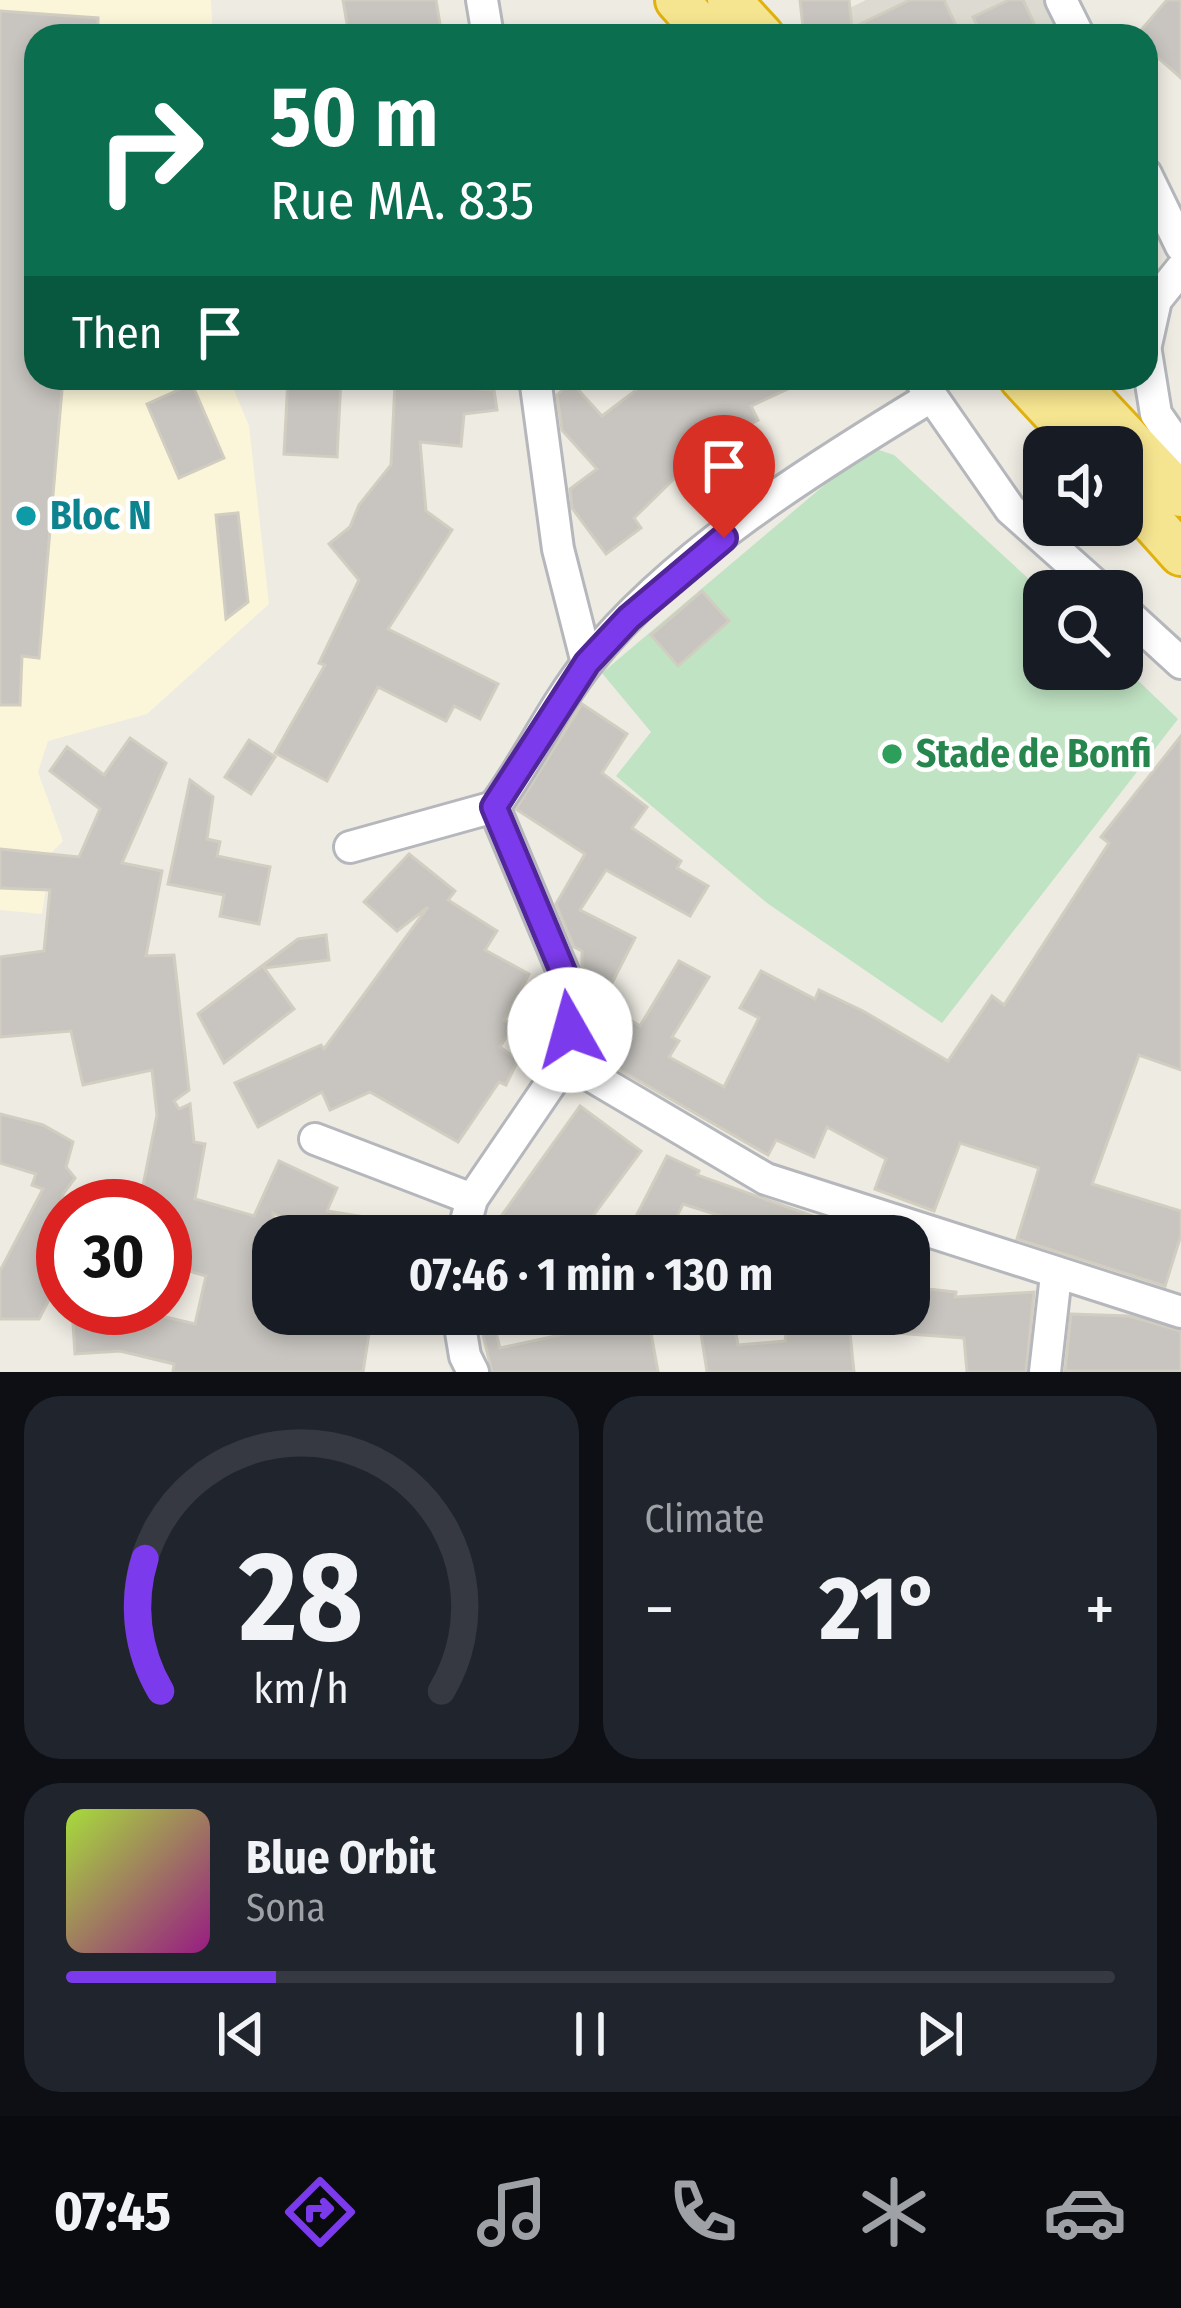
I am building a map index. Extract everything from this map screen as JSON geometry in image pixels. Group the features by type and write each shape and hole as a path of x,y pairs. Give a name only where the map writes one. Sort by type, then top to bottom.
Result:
{"highway":[{"path":"677,0 698,24"},
{"path":"729,0 751,24"},
{"path":"1030,390 1064,426"},
{"path":"1082,390 1181,495"},
{"path":"1143,511 1181,554"}],"street":[{"path":"1158,199 1181,246"},
{"path":"1158,297 1181,268"},
{"path":"537,390 558,549 587,663"},
{"path":"350,847 494,807 587,663 629,618 788,484 921,390"},
{"path":"931,390 1010,509 1078,570"},
{"path":"1152,390 1156,414 1181,450"},
{"path":"1143,628 1181,663"},
{"path":"468,1215 472,1199 566,1061 574,998 494,807"},
{"path":"566,1061 766,1180 1181,1312"},
{"path":"315,1139 472,1199"},
{"path":"1045,1372 1056,1275"},
{"path":"462,1335 473,1372"}],"shaded area":[{"path":"0,0 211,0 212,24 24,24 24,390 234,390 249,426 269,604 147,714 48,741 38,772 63,841 51,853 42,914 0,910"},
{"path":"866,0 1050,0 1061,24 817,24"}],"green space":[{"name":"Stade de Bonfi","path":"879,450 894,455 1023,574 1023,690 1143,690 1143,685 1178,719 942,1023 767,903 616,776 651,732 602,673 860,455"}],"building":[{"path":"343,0 436,0 440,24 347,24"},
{"path":"800,0 849,0 852,24 803,24"},
{"path":"910,0 944,0 955,24 860,24"},
{"path":"1009,0 1023,0 1034,24 976,24 973,17"},
{"path":"1167,0 1181,0 1181,78 1158,58 1158,24 1146,24"},
{"name":"Bloc N","path":"0,11 98,18 98,24 24,24 24,390 62,390 39,658 22,656 20,705 0,705"},
{"path":"178,390 195,390 224,458 179,478 147,404"},
{"path":"287,390 340,390 337,457 284,454"},
{"path":"395,390 494,390 497,410 464,414 461,446 420,442 426,511 452,530 388,629 498,684 480,719 454,706 446,721 378,687 327,781 275,753 325,665 319,663 359,580 329,544 350,527 359,505 391,465"},
{"path":"562,390 578,390 602,416 636,390 786,390 751,406 758,420 702,449 709,457 682,483 676,477 634,518 641,528 606,554 572,508 570,489 597,469 562,430 557,395"},
{"path":"238,513 248,602 226,619 216,515"},
{"path":"702,591 729,621 678,666 651,635"},
{"path":"582,704 627,734 602,773 647,807 632,828 681,861 677,868 708,886 690,916 606,870 580,910 635,938 612,983 582,968 582,951 574,947 556,904 585,854 516,809"},
{"path":"1181,736 1181,1070 1139,1055 1092,1184 1181,1211 1181,1235 1165,1286 1017,1239 1039,1168 960,1143 934,1211 875,1189 886,1159 827,1127 814,1157 776,1140 768,1155 587,1051 609,1007 640,1026 679,961 709,977 672,1037 679,1041 669,1057 724,1087 759,1018 740,1008 761,971 815,999 819,990 863,1011 948,1061 992,996 1004,1005 1109,843 1101,837"},
{"path":"130,738 166,763 122,863 162,871 146,956 174,955 189,1090 174,1101 179,1109 190,1104 194,1142 205,1144 195,1199 252,1215 252,1335 369,1335 363,1372 173,1372 174,1364 120,1351 75,1354 74,1335 192,1335 206,1276 192,1272 192,1179 144,1179 157,1115 152,1070 83,1085 71,1031 0,1037 0,957 44,951 50,890 0,888 0,849 79,857 100,809 50,771 67,747 104,775"},
{"path":"249,740 275,757 251,794 225,777"},
{"path":"190,780 213,797 207,839 220,842 217,856 270,867 259,924 220,916 224,895 168,884"},
{"path":"409,854 455,891 448,900 497,931 485,950 529,974 504,1020 514,1025 500,1047 518,1060 506,1085 499,1082 458,1142 370,1092 330,1110 322,1092 258,1127 235,1083 321,1045 324,1049 428,907 397,931 364,902"},
{"path":"326,935 329,960 264,968 294,1009 224,1063 198,1014 298,939"},
{"path":"580,1106 641,1151 594,1215 502,1215"},
{"path":"0,1114 43,1125 73,1142 66,1167 75,1178 36,1179 36,1186 32,1185 36,1174 0,1163"},
{"path":"667,1156 699,1171 697,1175 810,1215 718,1215 683,1204 678,1215 637,1215"},
{"path":"279,1161 337,1188 327,1211 352,1215 277,1215 254,1215"},
{"path":"36,1202 36,1319 0,1319 0,1271"},
{"path":"930,1289 956,1292 955,1297 1034,1292 1026,1372 967,1372 964,1338 924,1335 930,1335"},
{"path":"1071,1314 1129,1316 1181,1331 1181,1371 1065,1371"},
{"path":"483,1335 497,1335 500,1348 560,1335 651,1335 658,1372 492,1372"},
{"path":"701,1335 736,1335 738,1345 785,1341 786,1335 850,1335 854,1372 707,1372"}],"place":[{"name":"Bloc N","path":"26,516"},
{"name":"Stade de Bonfi","path":"892,754"}],"route":[{"path":"570,1030 574,998 494,807 587,663 629,618 724,538"}]}
